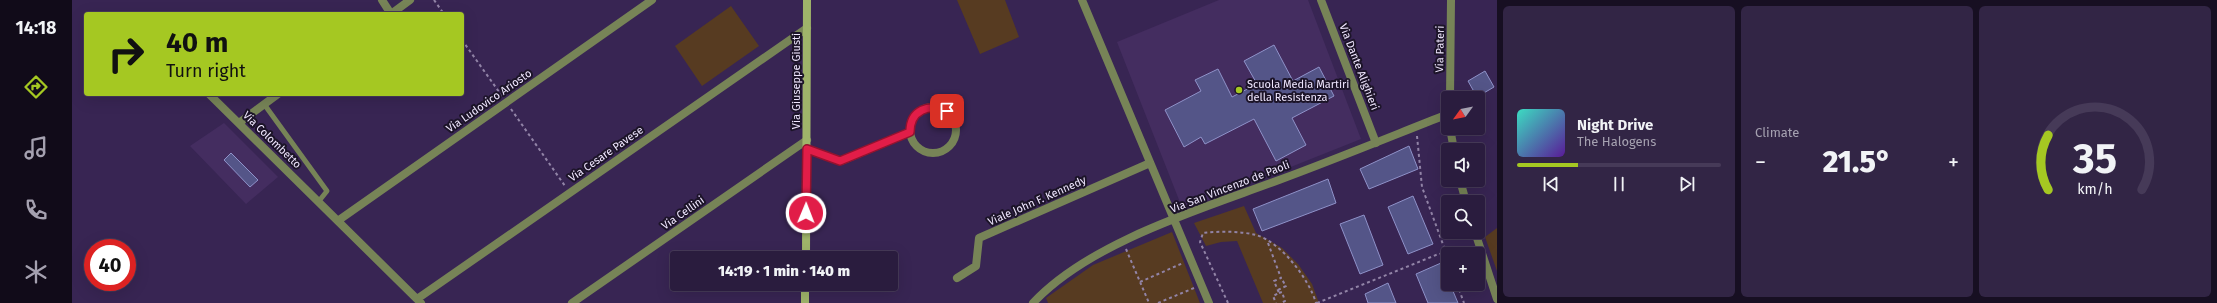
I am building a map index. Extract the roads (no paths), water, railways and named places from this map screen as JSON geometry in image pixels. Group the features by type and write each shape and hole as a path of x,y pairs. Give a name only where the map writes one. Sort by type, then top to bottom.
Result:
{"street":[{"path":"382,0 390,12"},
{"path":"394,12 410,0"},
{"name":"Via Ludovico Ariosto","path":"339,220 652,0"},
{"name":"Via Giuseppe Giusti","path":"806,251 807,0"},
{"path":"1082,0 1209,303"},
{"name":"Via Dante Alighieri","path":"1321,0 1376,143"},
{"name":"Via Pateri","path":"1450,91 1452,0"},
{"name":"Via Cesare Pavese","path":"419,301 570,193 807,28"},
{"name":"Via Colombetto","path":"211,96 339,220 419,301"},
{"path":"238,123 275,96"},
{"path":"930,107 938,107 947,111 956,125 956,135 952,144 946,149 936,153 928,153 919,149 914,143 910,132 912,118 920,110 930,107"},
{"name":"Via San Vincenzo de Paoli","path":"1033,303 1052,283 1096,254 1174,220 1441,117"},
{"path":"807,149 840,161 910,132"},
{"name":"Via Cellini","path":"572,303 807,140"},
{"name":"Viale John F. Kennedy","path":"957,278 976,266 979,238 1150,163"},
{"path":"1477,239 1497,299"},
{"path":"805,291 805,303"}],"lane":[{"name":"Via Colombetto","path":"264,104 327,191 319,201"}],"place":[{"name":"Scuola Media Martiri della Resistenza","path":"1239,90"}]}
